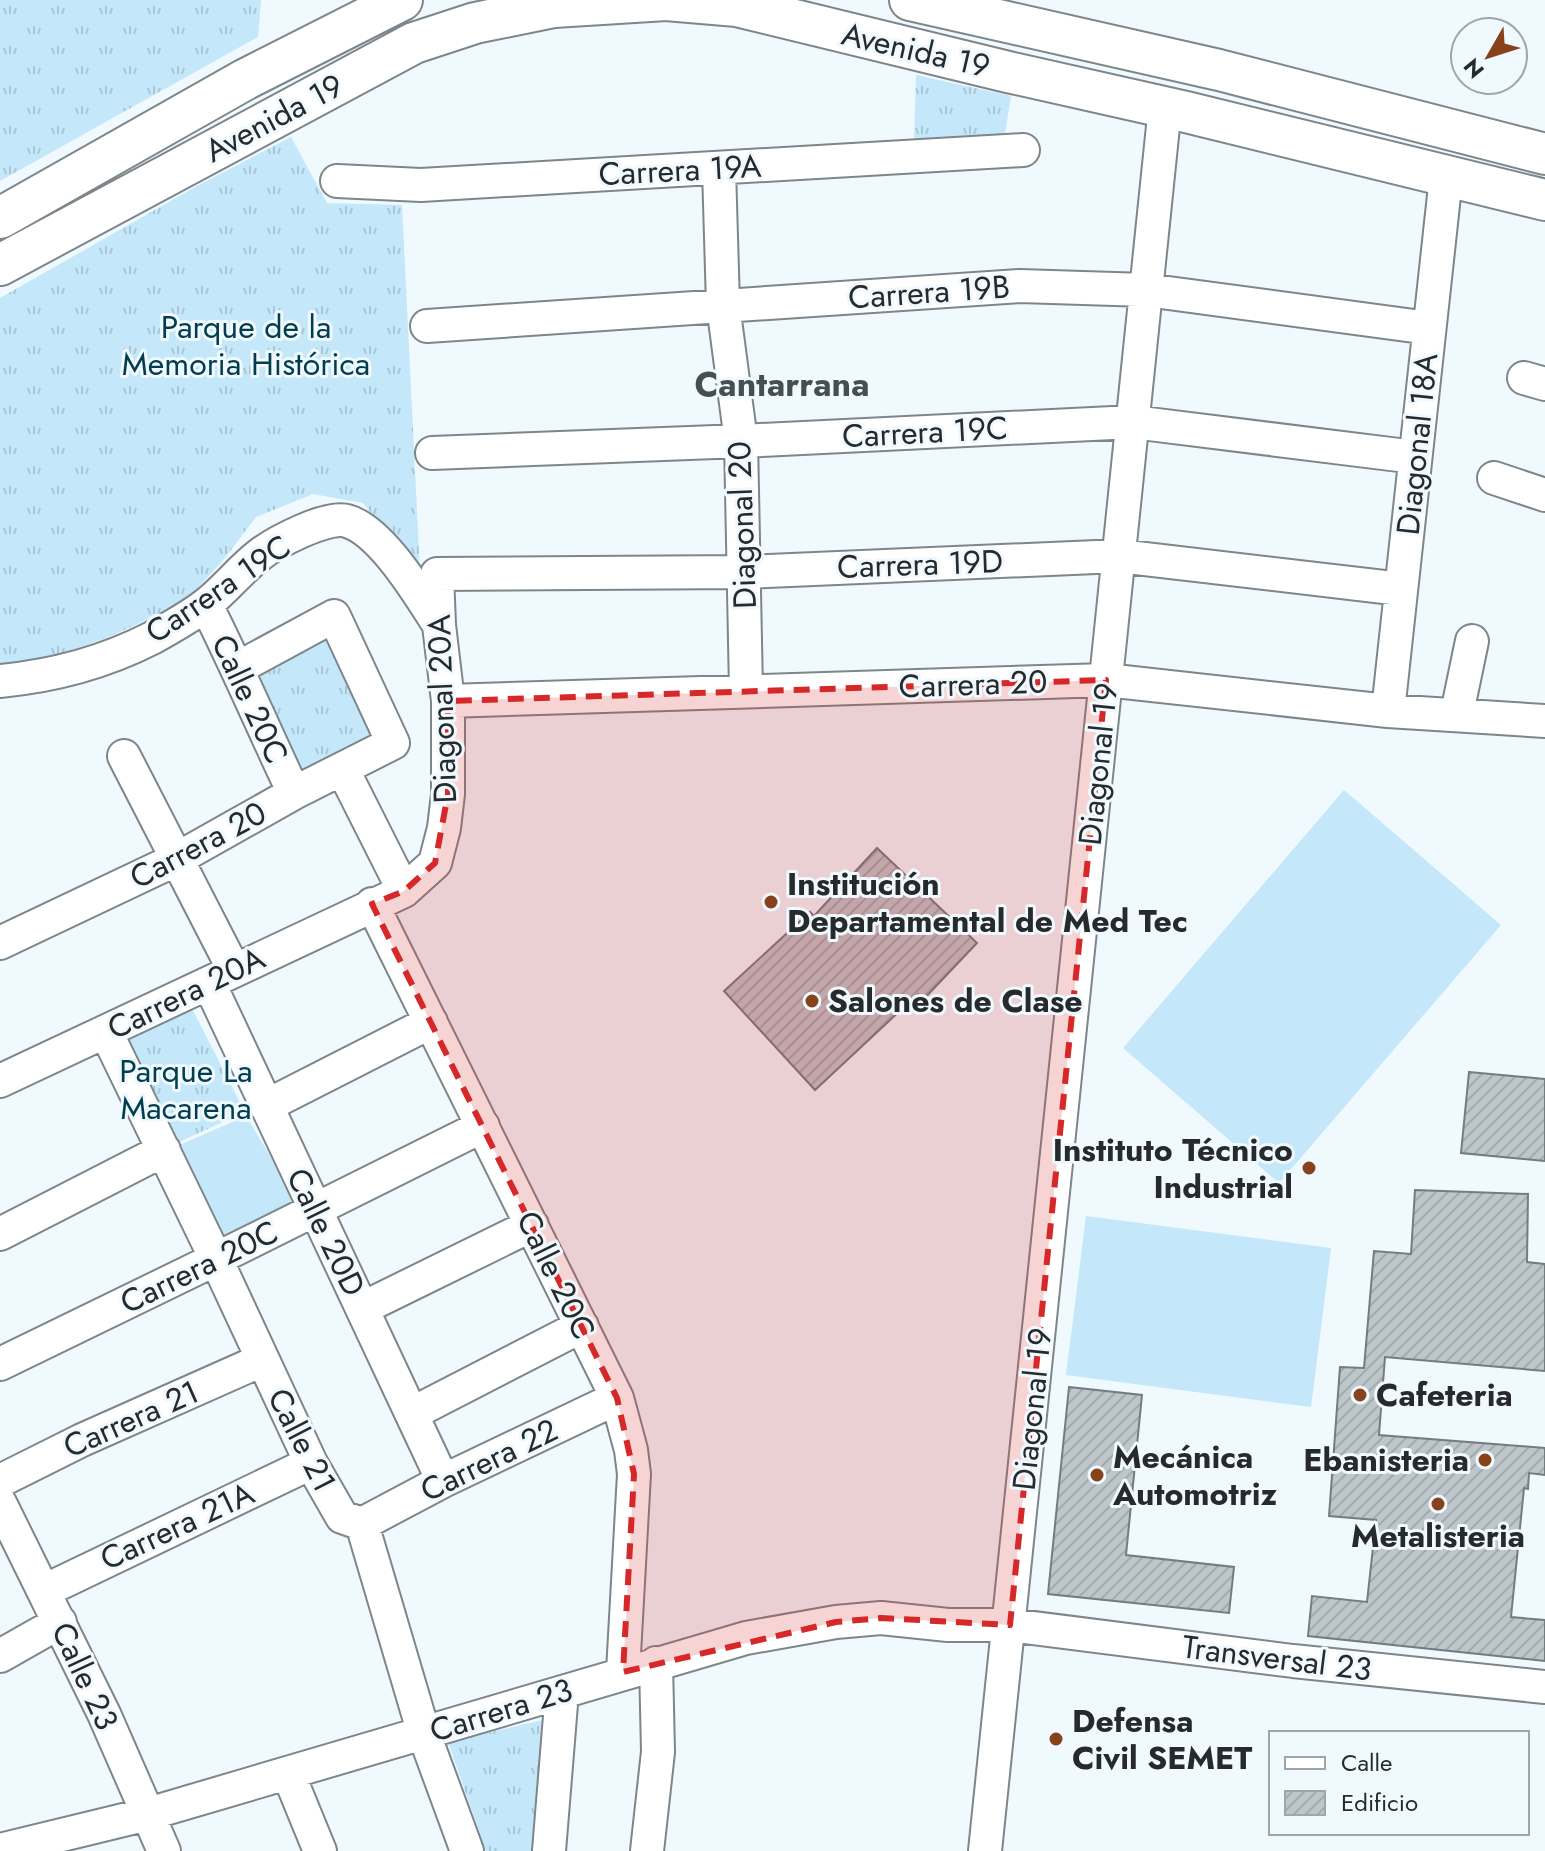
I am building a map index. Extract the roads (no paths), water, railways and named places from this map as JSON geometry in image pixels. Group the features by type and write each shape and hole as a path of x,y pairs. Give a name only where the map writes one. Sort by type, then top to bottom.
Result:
{"main road":[{"name":"Avenida 19","path":"0,218 246,79 402,0"},
{"name":"Avenida 19","path":"0,265 414,43 475,23 554,7 666,0 737,3 1545,200"},
{"name":"Avenida 19","path":"910,0 1219,70 1545,154"}],"street":[{"name":"Diagonal 19","path":"985,1851 1165,107"},
{"name":"Carrera 19A","path":"337,181 421,185 1023,150"},
{"name":"Diagonal 20","path":"719,169 723,305 741,441 746,690"},
{"name":"Diagonal 18A","path":"1388,711 1446,177"},
{"name":"Carrera 19B","path":"427,326 1020,286 1146,290 1429,328"},
{"name":"Carrera 19C","path":"432,453 1133,422 1415,457"},
{"path":"1494,478 1545,495"},
{"name":"Carrera 19C","path":"0,681 58,672 150,639 206,605 258,555 315,526 335,520 346,520 358,526 395,561 439,625"},
{"name":"Carrera 19D","path":"437,574 744,572 1119,556 1401,589"},
{"name":"Diagonal 20A","path":"372,904 404,891 435,863 444,828 448,794 448,701 439,625 437,574"},
{"name":"Calle 20C","path":"206,605 294,793"},
{"name":"Carrera 20","path":"0,943 175,860 294,793 393,743 334,616 238,668"},
{"path":"1457,713 1472,641"},
{"name":"Carrera 20","path":"448,701 1106,680 1388,711 1545,721"},
{"name":"Calle 20D","path":"124,756 175,860 222,976 266,1106 443,1481"},
{"path":"343,770 404,891"},
{"name":"Calle 20C","path":"372,904 617,1398 631,1450 634,1499 623,1672"},
{"name":"Carrera 20A","path":"0,1081 372,904"},
{"path":"266,1106 431,1022"},
{"name":"Calle 21","path":"106,1032 311,1463 342,1517 362,1524 424,1734 467,1851"},
{"name":"Carrera 20C","path":"0,1364 483,1126"},
{"path":"0,1234 164,1150"},
{"path":"363,1308 532,1225"},
{"path":"413,1413 582,1326"},
{"name":"Carrera 21","path":"0,1481 82,1440 262,1360"},
{"name":"Carrera 22","path":"362,1524 443,1481 617,1398"},
{"name":"Carrera 21A","path":"44,1591 138,1543 311,1463"},
{"name":"Calle 23","path":"0,1503 60,1622 164,1851"},
{"name":"Carrera 23","path":"0,1850 148,1814 746,1638 836,1622 881,1618 948,1625 1010,1625"},
{"path":"0,1656 60,1622"},
{"name":"Transversal 23","path":"1010,1625 1293,1661 1545,1687"},
{"path":"647,1851 658,1752 656,1663"},
{"path":"549,1851 562,1692"},
{"path":"288,1773 320,1851"}],"place":[{"name":"Institución Departamental de Med Tec","path":"771,902"},
{"name":"Salones de Clase","path":"812,1001"},
{"name":"Instituto Técnico Industrial","path":"1309,1168"},
{"name":"Cafeteria","path":"1360,1395"},
{"name":"Ebanisteria","path":"1485,1460"},
{"name":"Mecánica Automotriz","path":"1097,1475"},
{"name":"Metalisteria","path":"1438,1504"},
{"name":"Defensa Civil SEMET","path":"1056,1739"}],"district":[{"name":"Cantarrana","path":"782,384"}],"park label":[{"name":"Parque de la Memoria Histórica","path":"246,346"},
{"name":"Parque La Macarena","path":"186,1090"}]}
